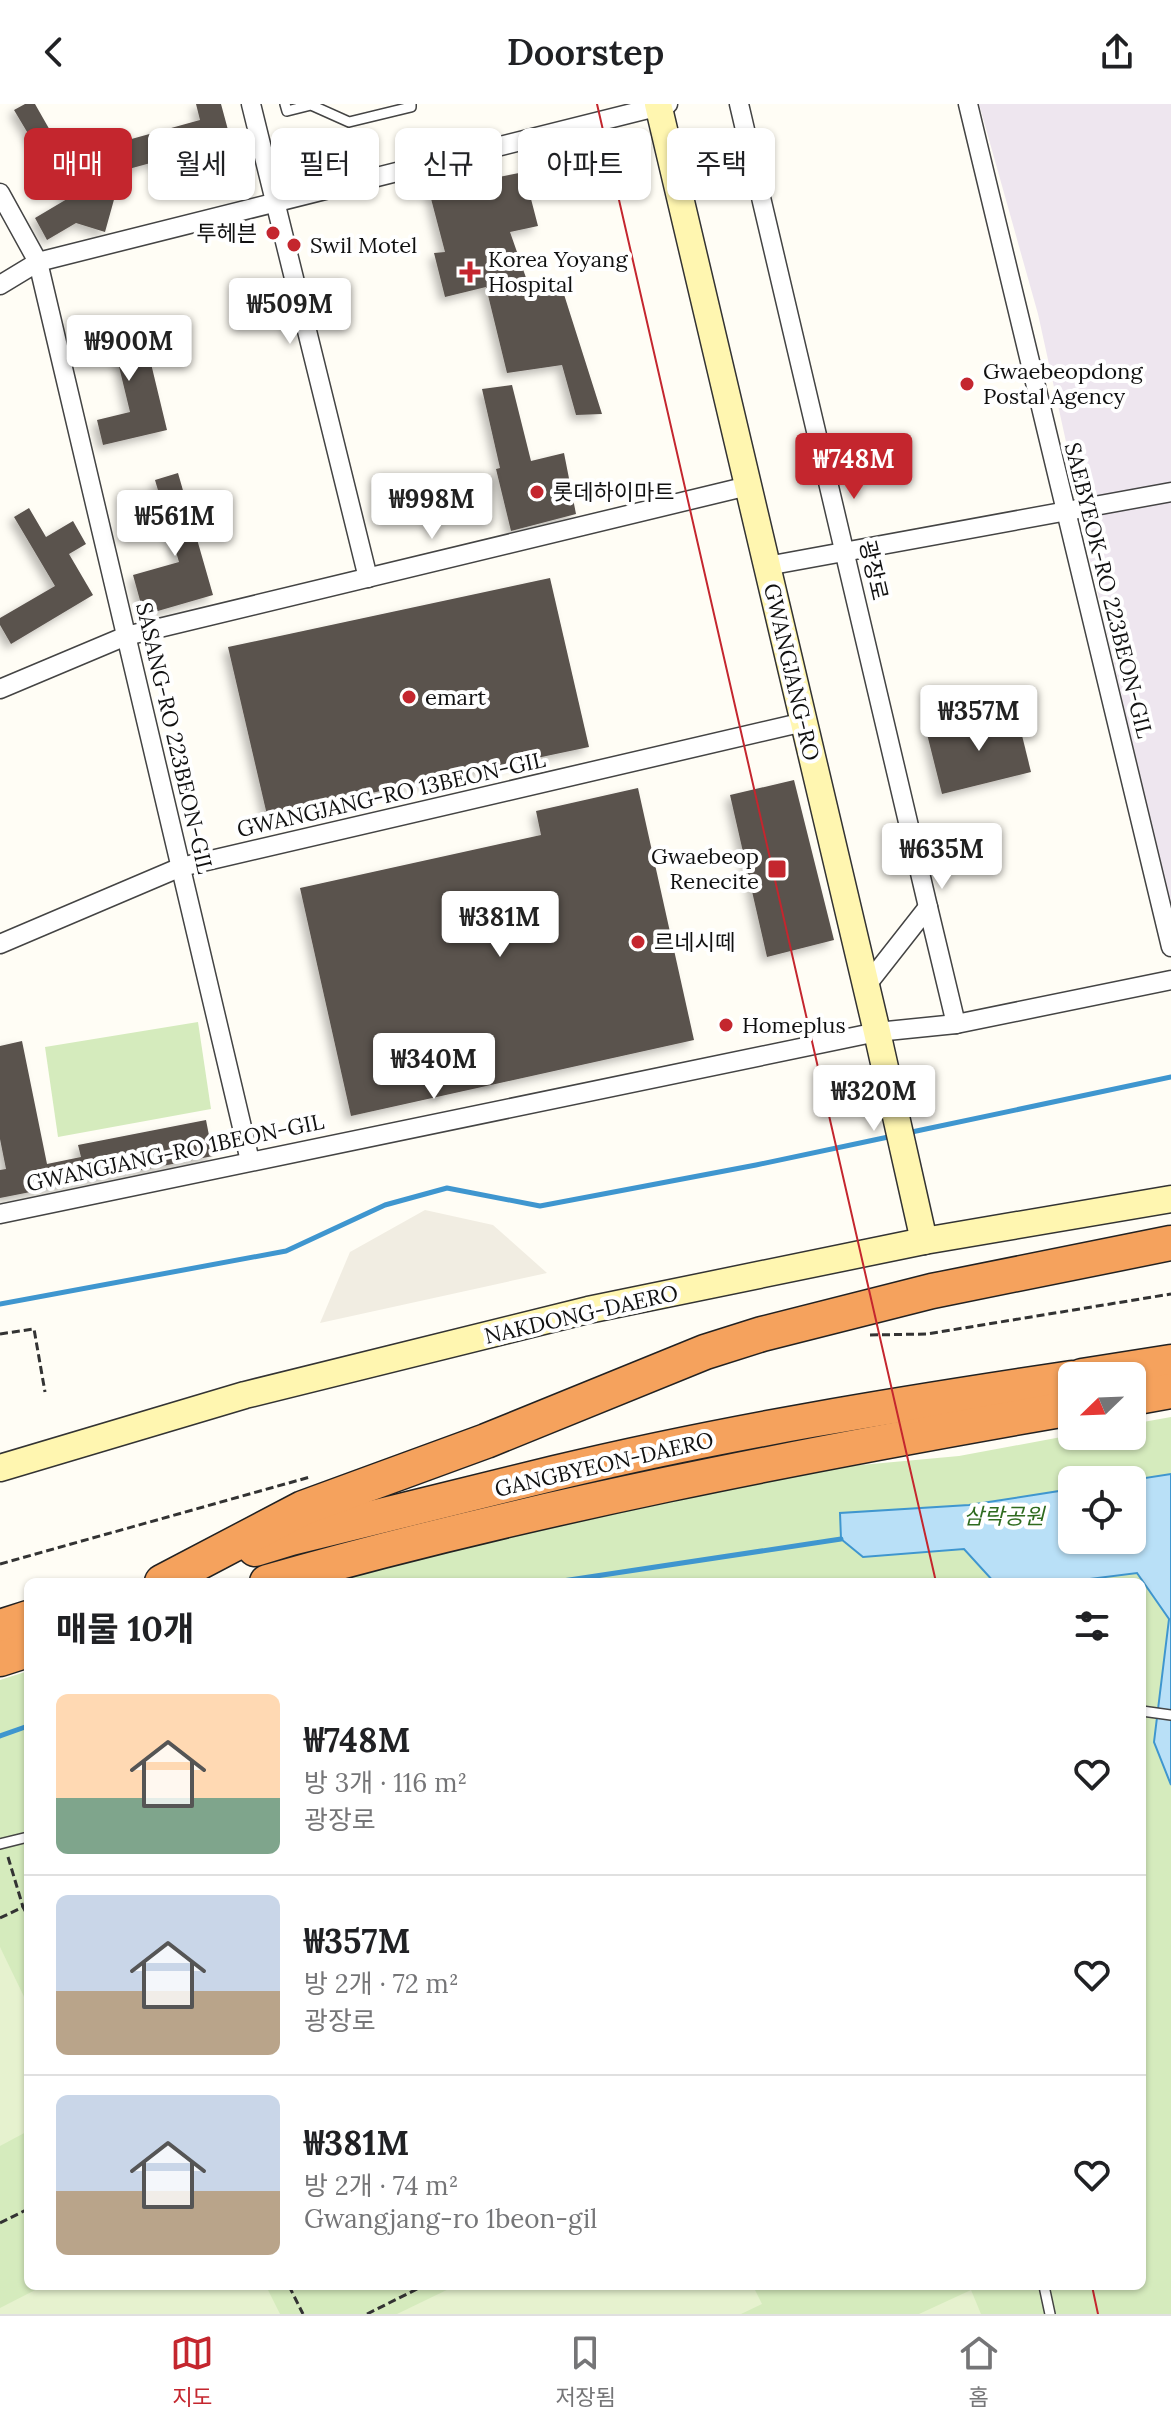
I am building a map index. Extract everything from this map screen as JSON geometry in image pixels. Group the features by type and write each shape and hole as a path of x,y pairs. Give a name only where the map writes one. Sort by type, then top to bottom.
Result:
{"highway":[{"path":"162,1578 303,1508 486,1441 705,1352 762,1334 932,1291 1171,1243"},
{"path":"1146,1366 1171,1362"},
{"name":"GANGBYEON-DAERO","path":"163,1578 291,1538 556,1472 815,1419 1058,1380"},
{"path":"1146,1395 1171,1391"},
{"name":"GANGBYEON-DAERO","path":"281,1578 378,1550 778,1460 1058,1410"},
{"path":"0,1627 24,1619"},
{"path":"0,1659 24,1651"}],"main road":[{"name":"GWANGJANG-RO","path":"661,105 924,1241"},
{"name":"NAKDONG-DAERO","path":"0,1468 245,1395 588,1310 924,1241 1171,1199"}],"street":[{"path":"251,104 368,578"},
{"name":"광장로","path":"739,104 956,1024"},
{"name":"SAEBYEOK-RO 223BEON-GIL","path":"968,104 1171,947"},
{"path":"0,285 38,262 661,105"},
{"name":"SASANG-RO 223BEON-GIL","path":"0,193 38,262 250,1161"},
{"path":"1,686 126,636 748,486"},
{"path":"767,566 1171,492"},
{"name":"GWANGJANG-RO 13BEON-GIL","path":"0,944 181,867 804,722"},
{"path":"866,986 928,907"},
{"name":"GWANGJANG-RO 1BEON-GIL","path":"0,1214 250,1161 879,1041 1171,980"}],"lane":[{"path":"285,104 287,111 311,105 349,122 411,107 411,104"},
{"path":"1146,1712 1171,1715"},
{"path":"2,1844 24,1838"},
{"path":"1045,2290 1050,2314"}],"path":[{"path":"0,1334 34,1329 45,1392"},
{"path":"0,1918 23,1907 2,1844"},
{"path":"0,2223 24,2211"},
{"path":"291,2290 303,2314"},
{"path":"367,2314 415,2290"}],"shaded area":[{"path":"979,104 1171,104 1171,908 1082,526 1038,314"},
{"path":"425,1210 493,1225 547,1273 320,1323 350,1252"}],"green space":[{"path":"198,1022 211,1109 58,1137 45,1047"},
{"name":"삼락공원","path":"1171,1417 1171,2314 0,2314 0,1680 24,1672 24,2290 1146,2290 1146,1578 341,1578 669,1496 850,1466 959,1456 1058,1438 1058,1450 1146,1450 1146,1421"},
{"path":"0,1947 24,1997 24,2133 0,2146"},
{"path":"35,2290 268,2290 280,2314 0,2314 0,2308"},
{"path":"447,2290 755,2290 762,2304 741,2314 397,2314"},
{"path":"971,2290 981,2314 919,2314"}],"water":[{"path":"1171,1474 1171,1785 1154,1742 1169,1619 1146,1586 1146,1578 1140,1578 1137,1573 1098,1578 990,1578 964,1549 863,1557 841,1539 840,1513 969,1505 1058,1491 1058,1554 1146,1554 1146,1478"}],"building":[{"path":"25,104 35,104 49,128 25,128 14,110"},
{"path":"196,104 221,104 227,128 171,128 200,120"},
{"path":"148,134 148,164 132,168 132,139"},
{"path":"518,173 518,200 531,200 538,226 510,232 531,292 561,285 602,414 576,415 562,365 507,373 486,287 445,297 434,253 445,252 431,200 502,200 502,176"},
{"path":"65,200 114,200 105,232 76,223 47,240 35,218"},
{"path":"141,322 167,430 103,445 97,420 130,412 115,350 84,358 79,337"},
{"name":"롯데하이마트","path":"512,385 531,461 564,453 576,514 511,531 482,389"},
{"path":"178,473 213,595 144,615 133,575 179,562 155,480"},
{"path":"29,508 46,537 73,521 86,544 69,554 93,595 11,644 0,625 0,618 55,586 14,517"},
{"name":"emart","path":"550,578 589,747 267,815 228,647"},
{"path":"1016,711 1031,772 942,794 927,734"},
{"path":"794,780 834,940 767,957 730,795"},
{"path":"638,788 694,1040 351,1116 300,888 541,835 536,811"},
{"path":"22,1041 47,1164 81,1157 78,1145 206,1120 213,1156 0,1198 0,1170 6,1169 0,1139 0,1046"}],"waterway":[{"path":"907,1133 1171,1077"},
{"path":"0,1304 286,1251 385,1205 447,1188 540,1206 893,1136"},
{"path":"583,1578 841,1539"},
{"path":"0,1736 24,1727"}],"tram line":[{"path":"597,104 935,1578"},
{"path":"1093,2290 1098,2314"}],"place":[{"name":"투헤븐","path":"273,233"},
{"name":"Swil Motel","path":"294,245"},
{"name":"Korea Yoyang Hospital","path":"470,272"},
{"name":"Gwaebeopdong Postal Agency","path":"967,384"},
{"name":"롯데하이마트","path":"537,492"},
{"name":"emart","path":"409,697"},
{"name":"Gwaebeop Renecite","path":"777,869"},
{"name":"르네시떼","path":"638,942"},
{"name":"Homeplus","path":"726,1025"}]}
